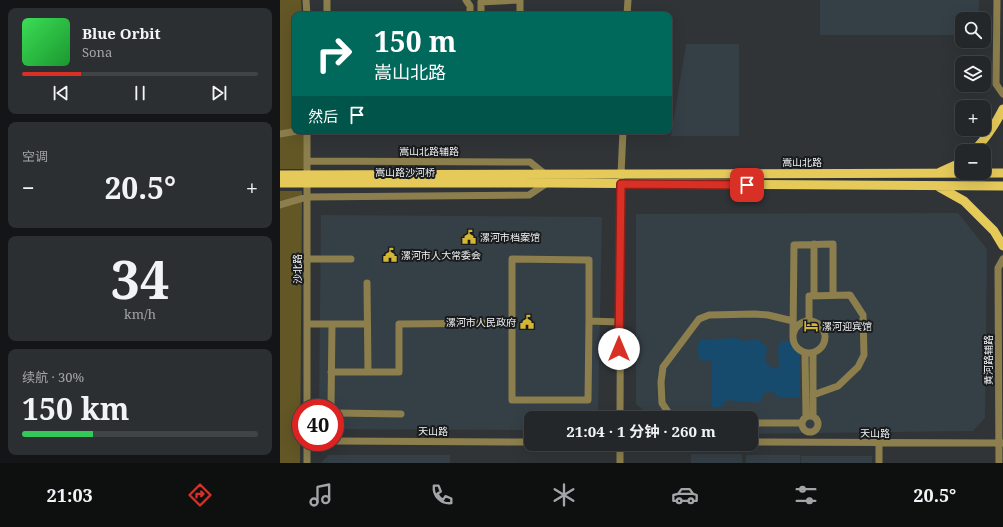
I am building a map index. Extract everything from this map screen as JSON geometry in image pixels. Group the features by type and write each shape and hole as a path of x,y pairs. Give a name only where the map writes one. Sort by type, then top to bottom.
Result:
{"main road":[{"path":"981,144 995,126 1003,109"},
{"path":"937,174 955,165"},
{"name":"嵩山北路","path":"621,179 886,173 1003,173"},
{"name":"嵩山路沙河桥","path":"280,175 529,179"},
{"name":"嵩山北路","path":"529,179 621,179 936,186 1003,186"},
{"name":"嵩山路沙河桥","path":"280,184 529,179"},
{"path":"936,186 964,201 994,231 1003,246"}],"street":[{"path":"306,0 308,12"},
{"path":"326,12 327,0"},
{"path":"466,0 470,6 470,12"},
{"path":"481,12 481,2 520,0 520,12"},
{"path":"627,12 628,0"},
{"path":"997,0 996,84 1003,94"},
{"path":"280,134 292,132"},
{"name":"沙北路","path":"307,399 308,134"},
{"path":"620,411 619,322 623,134"},
{"name":"嵩山北路辅路","path":"307,161 530,162 547,179"},
{"path":"280,205 307,198 529,195 547,179"},
{"path":"814,244 814,296"},
{"path":"793,335 794,330 800,323 809,321 818,323 821,326 825,333 825,342 820,349 809,353 797,348 795,344 793,335 794,245 833,244 833,296"},
{"path":"307,259 351,259"},
{"path":"512,259 589,260 588,321 588,400 512,400 512,259"},
{"name":"黄河路辅路","path":"999,463 1001,443 998,268 1003,259"},
{"path":"367,283 368,372"},
{"path":"809,321 809,296 850,295 863,315 864,355 858,367 838,386 813,395"},
{"path":"667,411 662,403 661,382 663,367 699,319 708,315 755,314 768,315 793,321"},
{"path":"588,321 619,322"},
{"path":"331,372 399,372 399,324 512,323"},
{"path":"307,324 368,324"},
{"path":"331,399 332,324"},
{"path":"758,423 807,418 816,418 818,427 811,432 807,432 803,429 807,418 813,395 809,353"},
{"path":"807,418 809,353"},
{"path":"344,413 400,414"},
{"path":"811,432 811,442"},
{"name":"天山路","path":"344,441 524,442"},
{"name":"天山路","path":"758,442 1001,443"},
{"path":"879,443 879,463"},
{"path":"307,451 307,463"},
{"path":"620,451 620,463"}],"shaded area":[{"path":"280,0 301,0 302,12 292,12 292,134 304,134 304,169 280,169"},
{"path":"820,0 979,0 979,12 955,12 955,35 820,35"},
{"path":"686,44 739,44 739,136 671,136"},
{"path":"280,191 302,191 300,399 292,399 292,451 300,451 300,463 280,463"},
{"name":"漯河迎宾馆","path":"958,213 987,249 985,418 973,431 758,434 758,411 644,411 636,404 636,214"},
{"name":"漯河市人民政府","path":"321,215 602,217 598,411 524,411 524,430 344,429 344,399 319,399"},
{"path":"691,454 742,454 742,463 691,463"},
{"path":"328,455 450,455 450,463 321,463"},
{"path":"746,455 800,455 800,463 746,463"},
{"path":"801,456 872,456 872,463 801,463"}],"water":[{"path":"736,338 747,342 751,339 759,339 767,348 765,360 767,364 775,369 779,366 778,349 781,341 792,341 795,349 800,354 800,399 796,397 779,397 771,391 765,392 760,402 727,400 721,407 712,407 712,361 700,360 697,350 700,340"}],"place":[{"name":"漯河市档案馆","path":"469,237"},
{"name":"漯河市人大常委会","path":"390,255"},
{"name":"漯河市人民政府","path":"527,322"},
{"name":"漯河迎宾馆","path":"811,326"}],"route":[{"path":"619,349 621,184 747,185"}]}
